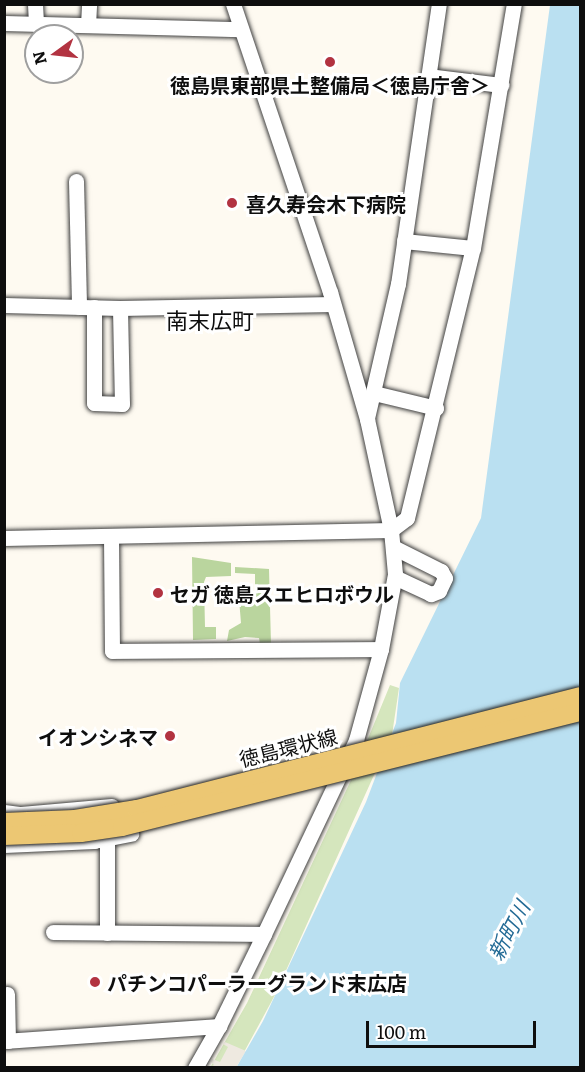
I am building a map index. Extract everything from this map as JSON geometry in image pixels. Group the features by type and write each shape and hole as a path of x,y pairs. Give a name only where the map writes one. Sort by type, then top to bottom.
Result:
{"main road":[{"name":"徳島環状線","path":"4,822 75,819 137,809 580,696"},
{"name":"徳島環状線","path":"4,836 81,833 122,827 580,712"}],"street":[{"path":"4,23 36,24 35,4"},
{"path":"88,25 89,4"},
{"path":"195,1068 219,1026 356,741 381,649 395,577 391,530 367,418 333,304 233,4"},
{"path":"367,418 404,241 439,4"},
{"path":"4,538 391,530 407,518 436,408 473,248 514,4"},
{"path":"84,25 241,28"},
{"path":"429,76 501,85"},
{"path":"76,181 94,403 122,404 120,308"},
{"path":"404,241 473,248"},
{"path":"4,305 120,308 333,304"},
{"path":"374,393 436,408"},
{"path":"111,536 112,651 381,649"},
{"path":"393,547 441,571 445,578 440,591 431,594 395,577"},
{"path":"4,845 53,844 127,835 253,800 343,768"},
{"path":"4,812 126,804 247,779 325,773"},
{"path":"189,792 197,817"},
{"path":"126,804 127,835"},
{"path":"53,844 54,810"},
{"path":"107,838 107,933"},
{"path":"53,932 264,934"},
{"path":"7,994 6,1041 219,1026"}],"green space":[{"path":"192,557 231,563 231,576 206,577 204,582 205,627 216,627 216,639 193,640"},
{"path":"235,567 269,569 271,644 260,644 259,638 245,637 227,641 229,630 241,623 239,599 255,597 255,574 235,573"},
{"path":"390,685 399,688 392,735 275,995 236,1067 210,1068 247,1003 351,780"}],"shaded area":[{"path":"225,1042 246,1051 236,1067 210,1067 214,1065 211,1062 212,1059 220,1062 228,1047 223,1044"}],"water":[{"name":"新町川","path":"550,5 580,5 580,1067 236,1068 263,1021 366,802 396,723 400,683 481,518"}],"place":[{"name":"徳島県東部県土整備局＜徳島庁舎＞","path":"330,62"},
{"name":"喜久寿会木下病院","path":"232,203"},
{"name":"セガ 徳島スエヒロボウル","path":"158,593"},
{"name":"イオンシネマ","path":"170,736"},
{"name":"パチンコパーラーグランド末広店","path":"95,982"}],"district":[{"name":"南末広町","path":"210,320"}]}
